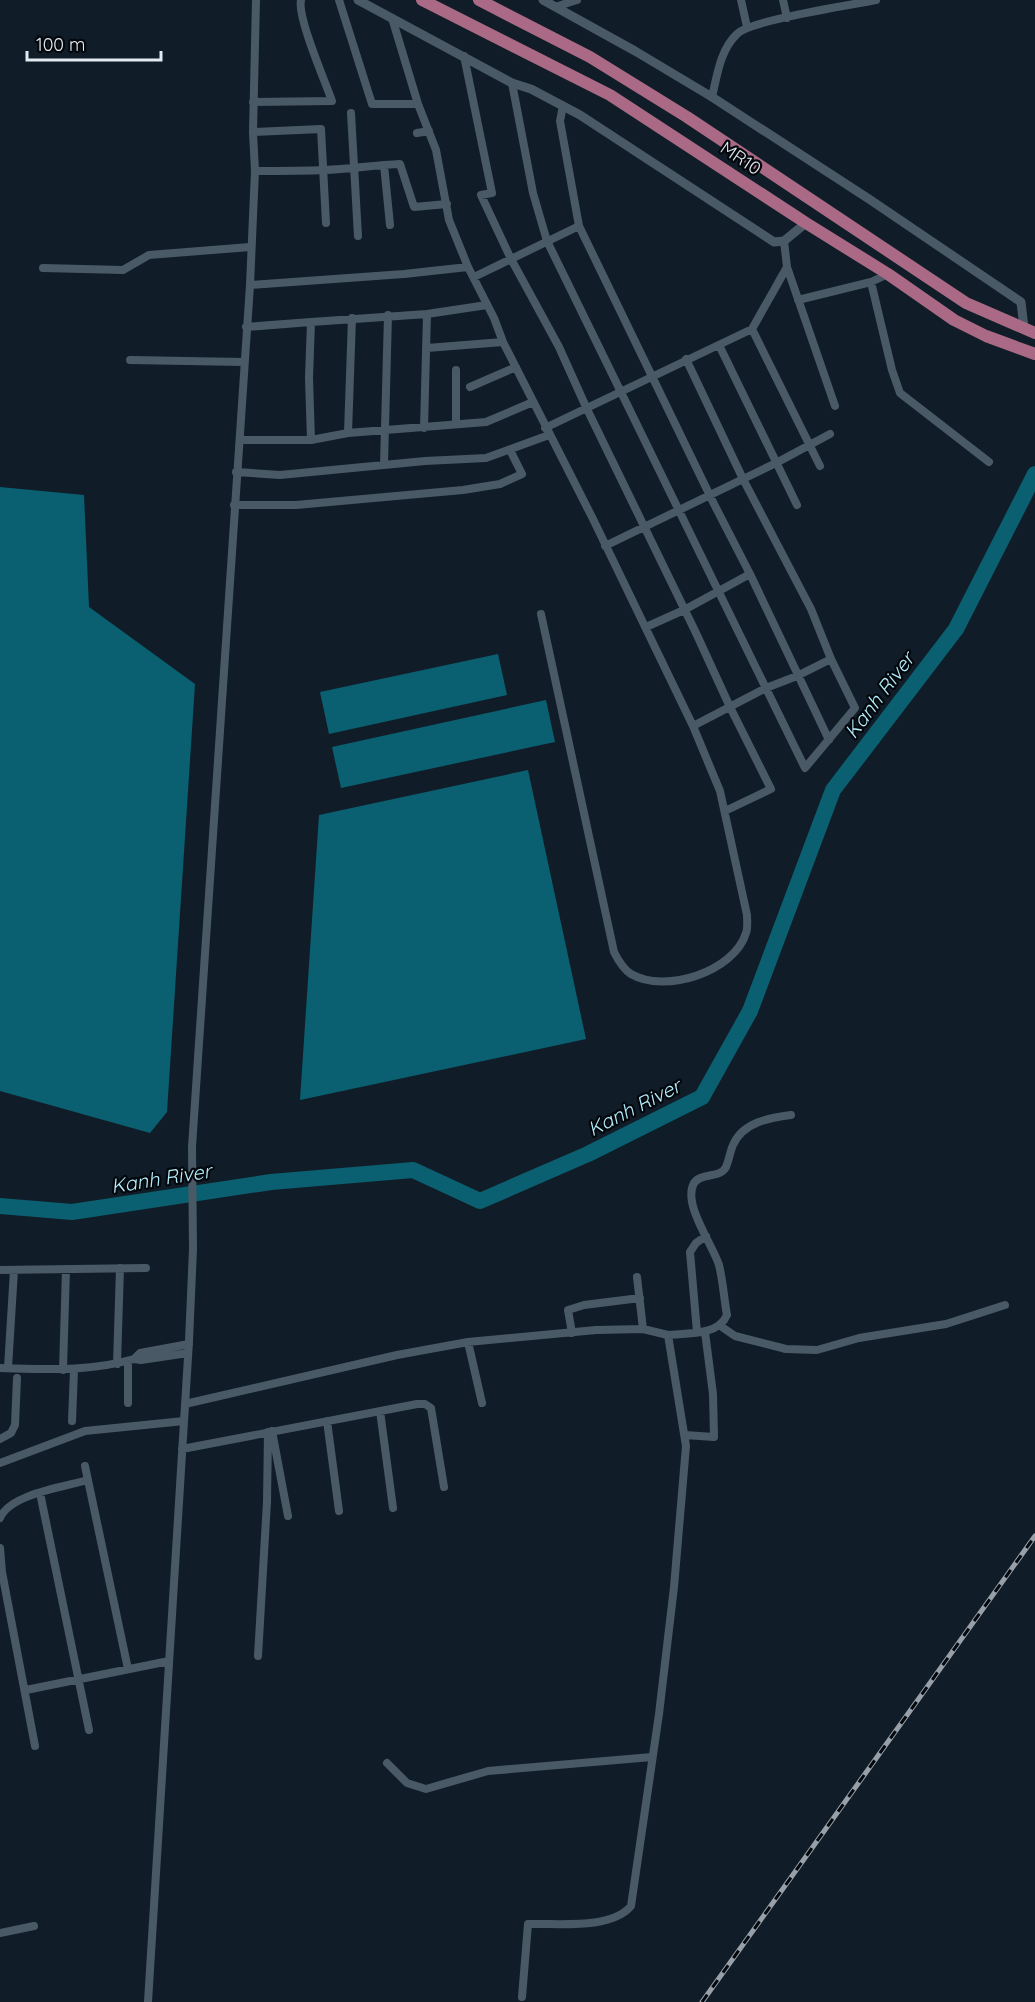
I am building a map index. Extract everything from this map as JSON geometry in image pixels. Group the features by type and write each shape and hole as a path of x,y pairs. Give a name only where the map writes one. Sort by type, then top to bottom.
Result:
{"main road":[{"name":"MR10","path":"422,0 610,95 888,274 954,320 986,336 1030,352"},
{"name":"MR10","path":"479,0 590,57 667,105 966,303 1030,330"}],"street":[{"path":"148,2002 189,1344 193,1249 192,1147 236,472 240,440 243,362 250,285 255,171 253,102 256,0"},
{"path":"253,102 332,101 305,24 300,5 301,0"},
{"path":"339,0 372,104 418,104"},
{"path":"358,0 512,82 531,88 563,106 661,167 774,242 784,241 806,223"},
{"path":"543,0 712,97 869,198 1021,302 1030,330"},
{"path":"741,0 747,27"},
{"path":"783,0 787,18"},
{"path":"827,0 829,10"},
{"path":"712,97 723,54 739,32 747,27 873,0"},
{"path":"555,8 572,1"},
{"path":"392,18 418,104 436,150 449,220 468,267 547,431 646,627 693,726 720,791 747,915 746,934 735,951 712,970 689,979 663,982 631,974 623,967 614,952 541,614"},
{"path":"464,56 492,193 481,195 511,259 559,347 586,408 771,789 725,811"},
{"path":"512,82 533,193 547,241 805,768 855,708 831,659 811,609 743,479 686,359"},
{"path":"563,106 560,122 579,226 829,740"},
{"path":"351,113 358,236"},
{"path":"253,132 321,129 326,223"},
{"path":"417,133 429,131"},
{"path":"255,171 324,170 400,164 414,207 447,204"},
{"path":"384,165 390,225"},
{"path":"474,277 579,226"},
{"path":"784,241 787,267 835,406"},
{"path":"43,268 123,270 149,255 250,247"},
{"path":"250,285 468,267"},
{"path":"236,472 280,475 486,458 510,450 621,390 753,329 787,267"},
{"path":"798,300 871,282 888,274"},
{"path":"871,282 894,379 900,393 989,462"},
{"path":"246,327 427,314 487,305"},
{"path":"424,428 427,314"},
{"path":"384,465 388,315"},
{"path":"348,433 352,318"},
{"path":"311,322 309,378 311,440"},
{"path":"753,329 820,466"},
{"path":"427,348 503,342"},
{"path":"719,345 797,505"},
{"path":"130,360 243,362"},
{"path":"470,387 516,367"},
{"path":"456,370 456,424"},
{"path":"240,440 311,440 348,433 486,422 533,402"},
{"path":"605,546 776,463 830,434"},
{"path":"234,505 296,505 463,490 500,484 522,474 510,450"},
{"path":"646,627 684,610 750,574"},
{"path":"693,726 766,688 831,659"},
{"path":"185,1404 397,1355 468,1342 643,1329 668,1335 701,1332 719,1325 727,1316 720,1269 693,1202 693,1187 698,1179 722,1173 726,1168 734,1143 746,1128 769,1118 791,1114"},
{"path":"685,1436 714,1437 713,1394 701,1332 690,1252 696,1243 706,1236"},
{"path":"0,1270 146,1268"},
{"path":"63,1370 66,1269"},
{"path":"117,1364 120,1269"},
{"path":"14,1270 4,1368 74,1370 141,1360 189,1344"},
{"path":"638,1277 643,1329"},
{"path":"572,1333 568,1310 584,1305 640,1298"},
{"path":"719,1325 735,1336 786,1349 817,1350 858,1338 946,1324 1005,1305"},
{"path":"522,1997 528,1924 598,1922 623,1915 631,1906 674,1587 686,1446 668,1335"},
{"path":"468,1342 482,1403"},
{"path":"161,1353 188,1353"},
{"path":"128,1403 131,1360"},
{"path":"72,1421 74,1370"},
{"path":"0,1439 11,1432 15,1425 17,1378"},
{"path":"182,1449 425,1404 431,1408 444,1487"},
{"path":"380,1411 393,1508"},
{"path":"0,1463 85,1431 184,1421"},
{"path":"327,1421 339,1510"},
{"path":"270,1431 288,1516"},
{"path":"258,1656 270,1431"},
{"path":"85,1466 128,1669"},
{"path":"0,1518 5,1509 16,1501 88,1480"},
{"path":"40,1493 89,1730"},
{"path":"0,1548 2,1572 35,1746"},
{"path":"26,1690 169,1661"},
{"path":"387,1763 407,1783 426,1789 488,1771 652,1757"},
{"path":"0,1932 34,1926"}],"water":[{"path":"0,487 84,495 89,607 195,684 167,1112 150,1133 0,1091"},
{"path":"498,654 507,695 329,734 320,692"},
{"path":"546,700 555,742 341,788 332,747"},
{"path":"528,770 586,1039 300,1100 319,815"}],"waterway":[{"name":"Kanh River","path":"0,1206 72,1212 271,1182 413,1170 480,1201 588,1154 702,1097 750,1011 833,790 956,629 1035,474"}],"railway":[{"path":"702,2002 1035,1536"}]}
